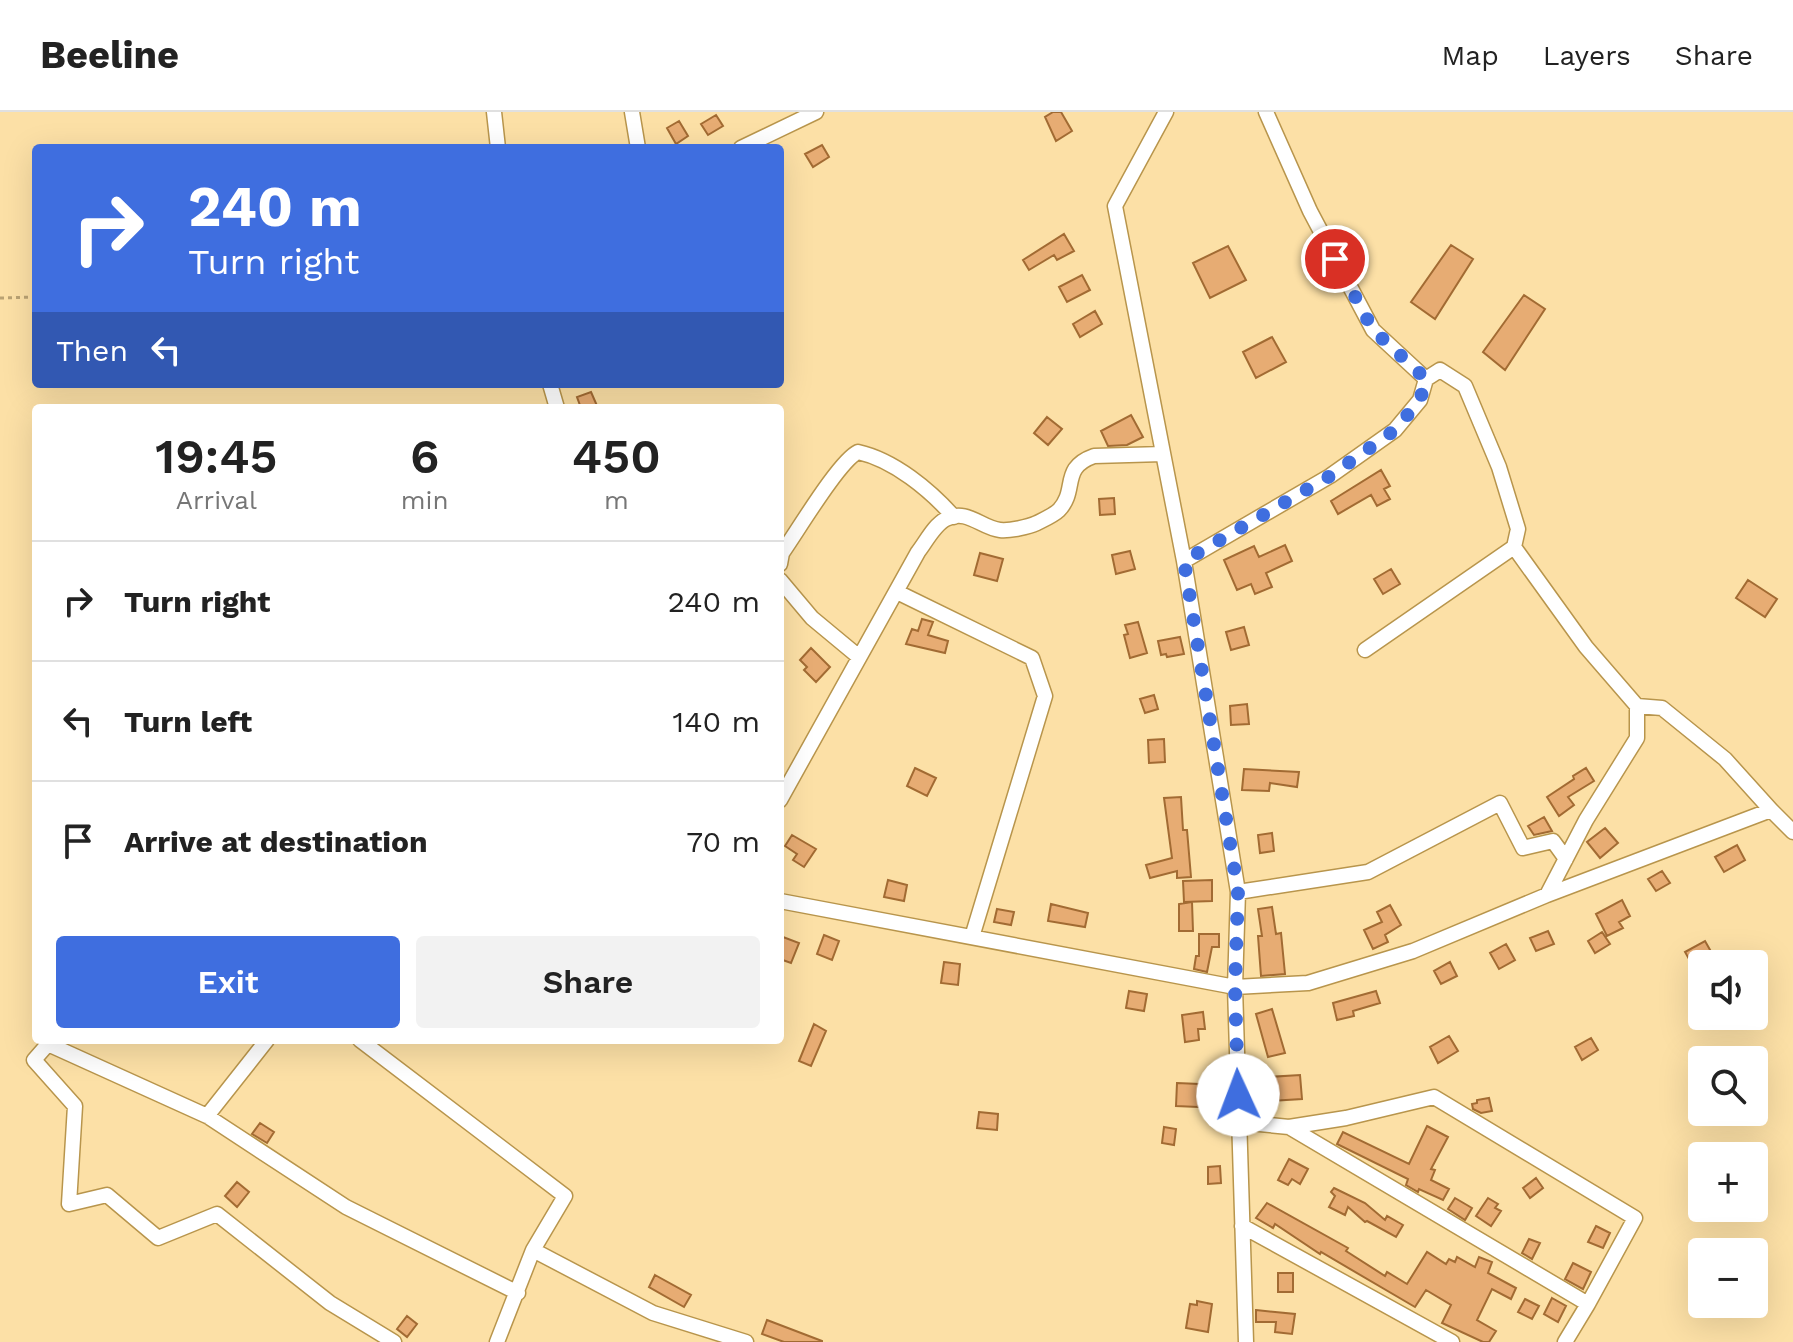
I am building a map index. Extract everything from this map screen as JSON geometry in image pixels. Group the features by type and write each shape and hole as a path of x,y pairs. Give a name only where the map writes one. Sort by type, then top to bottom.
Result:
{"street":[{"path":"494,112 498,144"},
{"path":"632,112 637,144"},
{"path":"749,144 816,112"},
{"path":"1166,112 1115,206 1184,561 1238,892 1235,987 1246,1342"},
{"path":"1266,112 1310,211 1373,330 1426,379"},
{"path":"1184,561 1330,476 1395,430 1420,400 1426,379 1440,370 1465,386 1503,479 1518,529 1514,547 1365,650"},
{"path":"784,550 849,457 858,452 878,457 939,500 954,517"},
{"path":"784,793 918,552 946,518 964,515 1000,530 1033,525 1059,510 1069,488 1072,471 1084,460 1094,456 1163,454"},
{"path":"1514,547 1586,647 1637,706 1637,738 1586,820 1547,895"},
{"path":"784,585 812,618 859,657"},
{"path":"897,592 1032,658 1045,696 972,937"},
{"path":"1637,706 1662,708 1725,759 1793,832"},
{"path":"1238,892 1368,872 1500,803 1523,848 1553,841 1566,859"},
{"path":"784,902 1235,987 1308,983 1413,951 1547,895 1771,810"},
{"path":"394,1342 330,1303 217,1214 158,1238 107,1195 69,1204 75,1106 34,1060 48,1044 207,1116 346,1207 518,1293"},
{"path":"207,1116 264,1044"},
{"path":"365,1044 565,1196 533,1250 497,1342"},
{"path":"1239,1122 1289,1127 1346,1118 1434,1097 1635,1218 1565,1342"},
{"path":"1289,1127 1588,1304"},
{"path":"1242,1226 1452,1342"},
{"path":"533,1250 653,1313 746,1342"}],"path":[{"path":"0,298 32,297"}],"building":[{"path":"1061,112 1072,131 1056,141 1045,117"},
{"path":"716,115 723,126 708,135 701,124"},
{"path":"679,121 688,136 676,144 667,128"},
{"path":"822,145 829,157 813,167 805,154"},
{"path":"1064,234 1074,251 1057,260 1054,255 1029,270 1023,260"},
{"path":"1451,245 1473,259 1435,319 1411,302"},
{"path":"1228,246 1246,280 1210,298 1193,263"},
{"path":"1082,275 1090,290 1067,302 1059,287"},
{"path":"1524,295 1545,309 1505,370 1483,352"},
{"path":"1095,311 1102,324 1080,337 1073,324"},
{"path":"1272,337 1286,362 1256,378 1243,352"},
{"path":"591,392 596,404 580,404 577,397"},
{"path":"1131,415 1143,437 1127,445 1108,446 1101,431"},
{"path":"1047,417 1062,429 1048,445 1034,433"},
{"path":"1381,470 1390,486 1384,489 1390,499 1377,506 1371,495 1338,514 1331,501"},
{"path":"1114,498 1115,514 1100,515 1099,499"},
{"path":"1285,545 1292,561 1266,573 1272,587 1255,594 1251,584 1237,590 1224,560 1254,546 1259,557"},
{"path":"1130,551 1135,569 1116,574 1112,555"},
{"path":"980,553 1003,559 997,581 974,575"},
{"path":"1391,569 1400,584 1383,594 1374,579"},
{"path":"1748,580 1777,599 1765,617 1736,598"},
{"path":"922,619 933,622 928,635 948,641 945,653 906,644 912,629 918,631"},
{"path":"1138,622 1147,653 1130,658 1124,635 1128,634 1125,625"},
{"path":"1244,627 1249,645 1231,650 1226,632"},
{"path":"1180,637 1184,654 1161,655 1158,641"},
{"path":"811,648 830,667 816,682 804,670 807,667 800,660"},
{"path":"1154,695 1158,709 1145,713 1140,699"},
{"path":"1247,704 1249,724 1231,725 1230,706"},
{"path":"1164,739 1165,762 1149,763 1148,740"},
{"path":"915,768 936,778 927,796 907,786"},
{"path":"1586,768 1594,781 1568,797 1574,805 1559,816 1547,797"},
{"path":"1244,769 1299,772 1297,787 1270,783 1269,791 1242,790"},
{"path":"1181,797 1191,877 1177,878 1177,871 1150,878 1146,865 1172,858 1164,798"},
{"path":"1544,817 1552,831 1534,835 1528,826"},
{"path":"1605,828 1618,843 1600,858 1587,842"},
{"path":"1272,833 1274,851 1260,853 1258,835"},
{"path":"792,835 816,849 804,867 793,860 797,854 785,846"},
{"path":"1737,845 1745,860 1724,872 1715,857"},
{"path":"1662,871 1670,883 1656,891 1648,879"},
{"path":"888,880 907,885 904,901 884,897"},
{"path":"1212,880 1212,901 1184,902 1183,881"},
{"path":"1622,900 1630,916 1619,922 1623,928 1607,936 1596,914"},
{"path":"1192,902 1193,931 1179,931 1179,904"},
{"path":"1051,904 1088,913 1085,927 1048,921"},
{"path":"1390,905 1401,925 1385,935 1388,942 1373,949 1364,930 1382,922 1377,912"},
{"path":"1272,907 1276,934 1281,933 1285,974 1261,976 1258,936 1262,936 1258,909"},
{"path":"997,909 1014,912 1011,925 994,922"},
{"path":"1548,931 1554,944 1536,951 1530,938"},
{"path":"1602,932 1610,944 1595,953 1588,941"},
{"path":"1199,934 1219,934 1219,947 1212,947 1207,972 1194,969 1196,956 1199,956"},
{"path":"824,935 839,941 832,960 817,954"},
{"path":"784,937 799,943 791,963 784,960"},
{"path":"1705,941 1710,950 1689,950"},
{"path":"1506,944 1515,960 1499,969 1490,953"},
{"path":"944,962 960,964 958,985 941,983"},
{"path":"1450,962 1457,976 1441,984 1434,971"},
{"path":"1129,991 1147,994 1144,1011 1126,1008"},
{"path":"1376,991 1380,1003 1353,1011 1354,1016 1337,1020 1333,1003"},
{"path":"1272,1009 1285,1053 1268,1057 1256,1014"},
{"path":"1203,1012 1205,1029 1198,1029 1199,1040 1185,1042 1182,1015"},
{"path":"814,1024 826,1031 811,1066 799,1061"},
{"path":"1449,1036 1458,1051 1438,1063 1430,1047"},
{"path":"1591,1038 1598,1050 1582,1060 1575,1047"},
{"path":"1300,1075 1302,1099 1269,1101 1268,1077"},
{"path":"1177,1083 1199,1084 1198,1107 1176,1106"},
{"path":"1489,1098 1492,1111 1481,1113 1473,1109 1472,1104 1477,1100"},
{"path":"979,1112 998,1114 997,1130 977,1128"},
{"path":"260,1123 274,1132 267,1143 252,1134"},
{"path":"1427,1126 1448,1137 1431,1169 1435,1170 1431,1180 1449,1189 1443,1200 1419,1189 1418,1192 1406,1185 1408,1179 1337,1144 1343,1132 1409,1164"},
{"path":"1164,1127 1176,1129 1174,1145 1162,1143"},
{"path":"1289,1159 1308,1169 1300,1184 1292,1179 1288,1185 1278,1180"},
{"path":"1220,1166 1221,1183 1208,1184 1208,1167"},
{"path":"1536,1178 1543,1188 1530,1198 1523,1188"},
{"path":"237,1182 249,1192 237,1207 225,1196"},
{"path":"1334,1188 1365,1203 1385,1220 1387,1216 1403,1225 1396,1237 1365,1222 1348,1207 1345,1215 1329,1207 1335,1196 1331,1192"},
{"path":"1455,1198 1472,1208 1465,1220 1448,1209"},
{"path":"1488,1198 1498,1204 1495,1208 1501,1211 1491,1226 1476,1216"},
{"path":"1267,1203 1348,1248 1346,1251 1385,1276 1387,1272 1407,1284 1427,1252 1446,1264 1449,1259 1455,1262 1457,1257 1475,1267 1479,1257 1492,1262 1488,1273 1516,1288 1511,1299 1492,1289 1477,1320 1496,1331 1489,1342 1483,1342 1442,1323 1451,1305 1426,1290 1415,1307 1320,1254 1275,1224 1273,1228 1256,1218"},
{"path":"1596,1226 1610,1233 1603,1248 1588,1242"},
{"path":"1529,1239 1540,1243 1532,1259 1522,1253"},
{"path":"1573,1263 1591,1272 1583,1289 1565,1279"},
{"path":"1278,1273 1293,1273 1293,1292 1278,1292"},
{"path":"655,1275 691,1295 684,1307 649,1287"},
{"path":"1552,1298 1566,1306 1558,1322 1544,1314"},
{"path":"1525,1299 1539,1306 1532,1319 1518,1312"},
{"path":"1197,1301 1212,1304 1208,1332 1186,1328 1190,1304 1197,1305"},
{"path":"1256,1310 1295,1314 1292,1334 1275,1332 1276,1322 1256,1322"},
{"path":"407,1316 417,1324 407,1337 397,1329"},
{"path":"767,1320 822,1342 784,1342 762,1334"}],"route":[{"path":"1238,1095 1235,987 1238,892 1184,561 1330,476 1395,430 1420,400 1426,379 1373,330 1335,259"}]}
